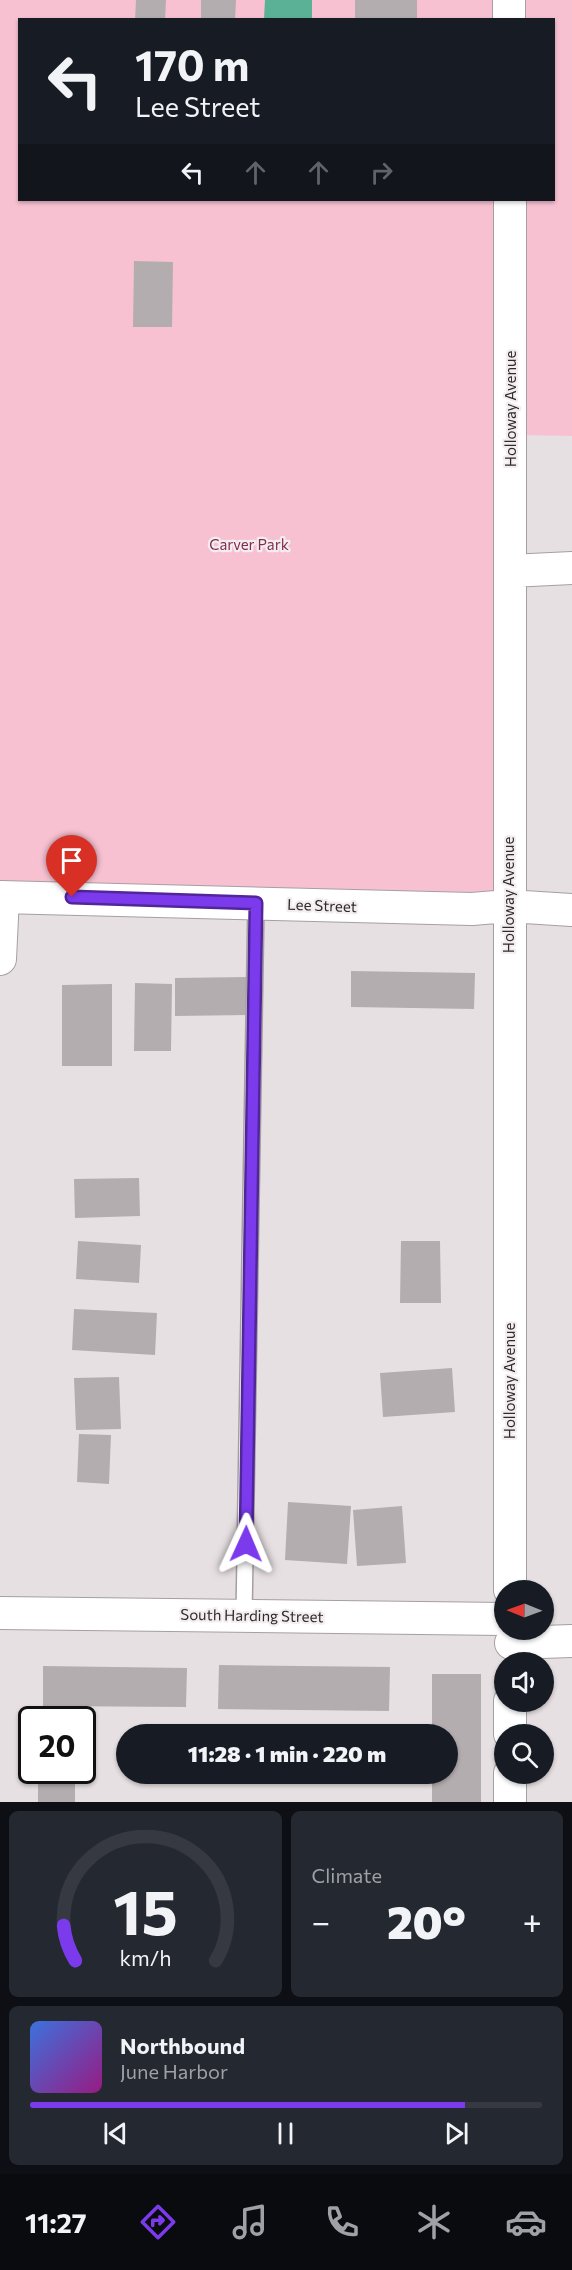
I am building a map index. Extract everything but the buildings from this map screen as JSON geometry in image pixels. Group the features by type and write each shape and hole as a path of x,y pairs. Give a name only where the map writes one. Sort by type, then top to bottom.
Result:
{"street":[{"path":"509,0 509,18"},
{"name":"Holloway Avenue","path":"510,201 508,906 510,1580"},
{"path":"510,571 572,568"},
{"path":"0,959 2,897"},
{"name":"Lee Street","path":"2,897 472,909 508,906 572,910"},
{"name":"South Harding Street","path":"0,1614 244,1615 494,1637"},
{"name":"South Harding Street","path":"551,1640 572,1641"},
{"path":"510,1784 510,1802"}],"lane":[{"path":"244,1615 256,903"}],"green space":[{"name":"Carver Park","path":"0,0 500,0 500,18 18,18 18,201 500,201 498,897 0,889"},
{"path":"519,0 572,0 572,436 518,435 519,201 555,201 555,18 519,18"}],"shaded area":[{"path":"265,0 312,0 312,18 264,18"}],"route":[{"path":"72,897 256,903 246,1544"}]}
